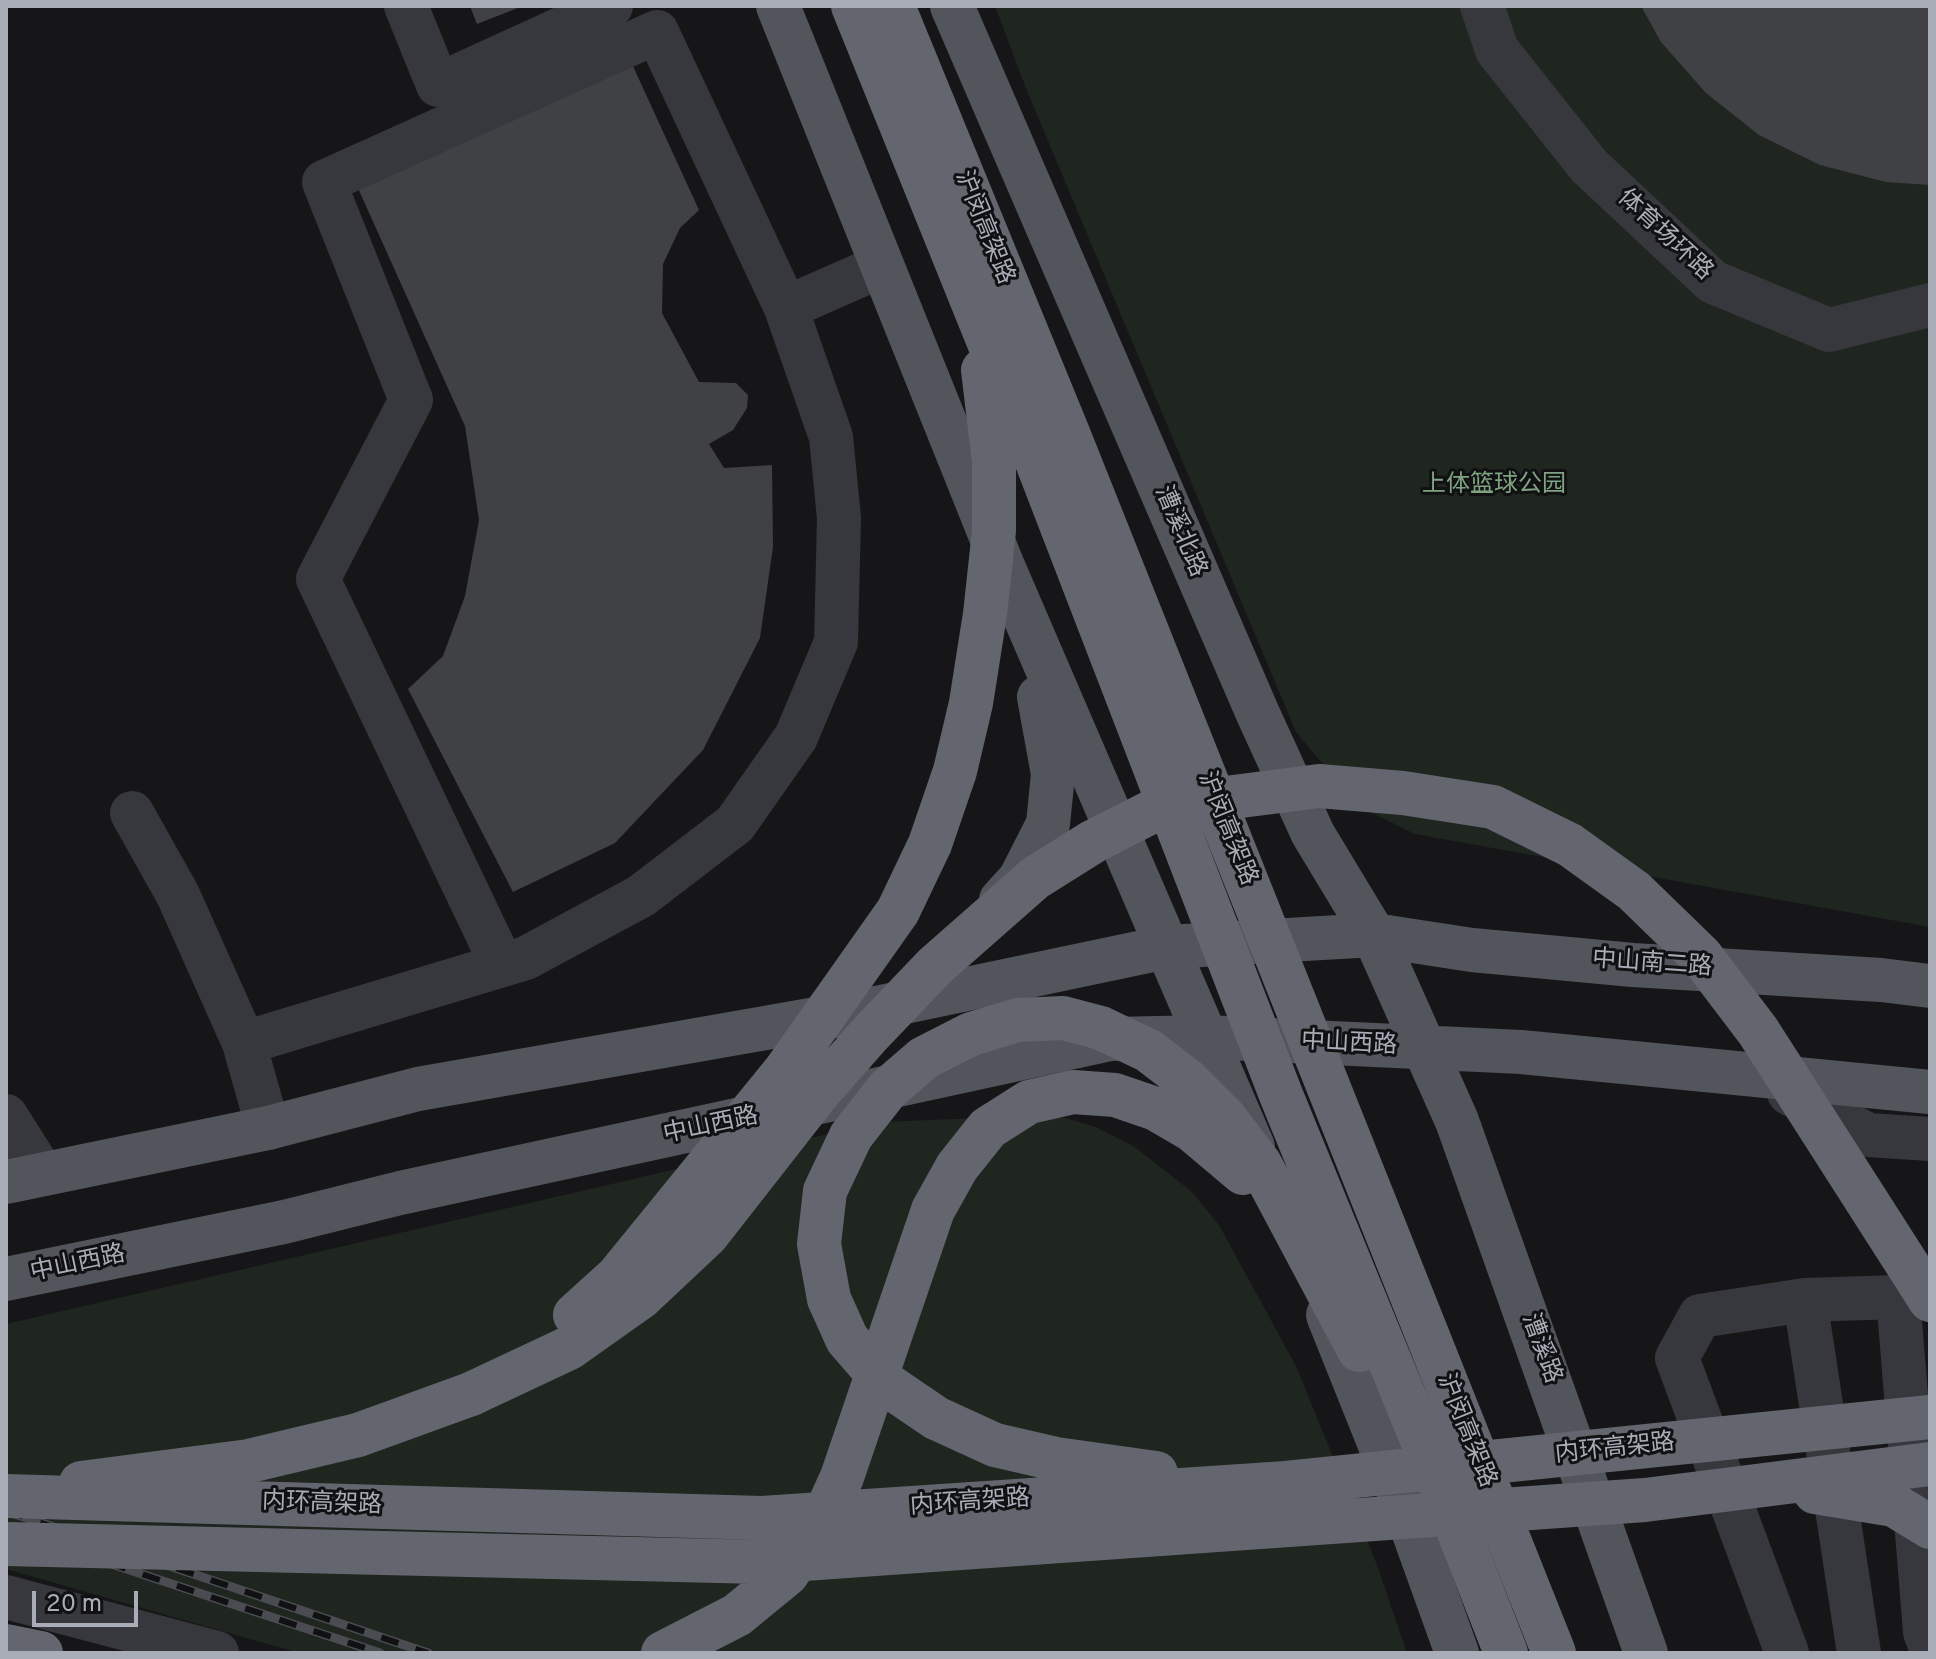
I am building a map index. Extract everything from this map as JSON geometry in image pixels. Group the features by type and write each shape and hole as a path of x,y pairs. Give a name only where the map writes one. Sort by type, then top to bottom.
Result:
{"highway":[{"path":"853,6 964,280 1281,1095 1506,1653"},
{"name":"沪闵高架路","path":"893,6 1068,433 1554,1653"},
{"path":"471,1394 554,1334 618,1276 709,1167 857,973 898,911 930,844 955,771 971,703 994,531 994,462 987,385 964,280"},
{"path":"6,1488 122,1480 249,1461 358,1435 471,1394 569,1348 641,1297 707,1235 818,1093 892,1011 935,966 1035,878 1094,841 1163,806 1319,786 1403,793 1493,807 1570,845 1634,891 1701,956 1758,1031 1919,1298"},
{"path":"1286,1483 1132,1471 995,1445 936,1418 886,1384 847,1339 829,1299 819,1244 825,1191 851,1136 887,1090 924,1058 971,1034 1018,1020 1063,1018 1101,1028 1149,1051 1188,1081 1225,1118 1260,1164 1310,1259 1443,1491"},
{"path":"663,1653 737,1615 787,1574 819,1528 842,1477 933,1210 957,1167 988,1128 1029,1102 1073,1092 1115,1095 1156,1109 1226,1156 1275,1209 1310,1259"},
{"name":"内环高架路","path":"6,1496 762,1518 1286,1483 1930,1417"},
{"name":"内环高架路","path":"6,1544 761,1562 1290,1527 1700,1494 1930,1464"},
{"path":"1700,1494 1815,1492 1894,1505 1930,1527"},
{"path":"6,1646 41,1653"}],"main road":[{"path":"778,6 1002,564 1330,1321 1414,1533 1457,1653"},
{"name":"漕溪北路","path":"952,6 1258,714 1313,834 1374,935 1423,1049"},
{"path":"862,1011 906,983 985,917 1020,879 1048,824 1053,798 1050,740 1031,659 1002,564"},
{"path":"24,1178 268,1128 418,1089 862,1011 1167,947 1374,935"},
{"name":"中山南二路","path":"1374,935 1472,950 1930,986"},
{"name":"中山西路","path":"6,1279 284,1222 400,1193 1110,1039 1207,1037 1423,1049"},
{"path":"1423,1049 1521,1052 1930,1092"},
{"name":"漕溪路","path":"1423,1049 1457,1121 1646,1653"},
{"path":"1414,1533 1408,1583 1430,1653"}],"street":[{"path":"406,6 438,85 611,6"},
{"name":"体育场环路","path":"1482,6 1497,50 1589,166 1713,282 1829,330 1930,305"},
{"path":"244,1043 526,958 641,896 735,824 796,737 836,642 839,518 831,437 786,308 657,32 324,182 411,400 318,579 502,965"},
{"path":"786,308 881,266"},
{"path":"132,813 178,895 244,1043 268,1128"},
{"path":"1755,1075 1868,1135 1930,1139"},
{"path":"6,1116 24,1178"},
{"path":"1787,1653 1677,1358 1700,1316 1805,1300 1919,1298 1925,1632 1930,1645"},
{"path":"1805,1300 1859,1653"},
{"path":"6,1597 209,1652"}],"green space":[{"name":"上体篮球公园","path":"995,6 1930,6 1930,927 1415,834 1358,806 1296,732 1027,91"},
{"path":"1055,1115 1093,1126 1135,1147 1192,1192 1219,1225 1296,1366 1377,1565 1407,1653 299,1653 6,1569 6,1324 880,1122"}],"building":[{"path":"470,6 523,6 477,24"},
{"path":"1641,6 1930,6 1930,185 1886,182 1820,165 1759,135 1706,93 1661,42"},
{"path":"632,64 699,210 680,228 663,264 662,313 699,382 736,383 748,395 747,408 733,430 709,444 724,468 772,465 773,547 760,638 703,750 615,843 513,892 408,689 443,656 465,596 479,520 465,426 357,186"}],"railway":[{"path":"6,1511 428,1653"},
{"path":"6,1529 380,1653"}]}
